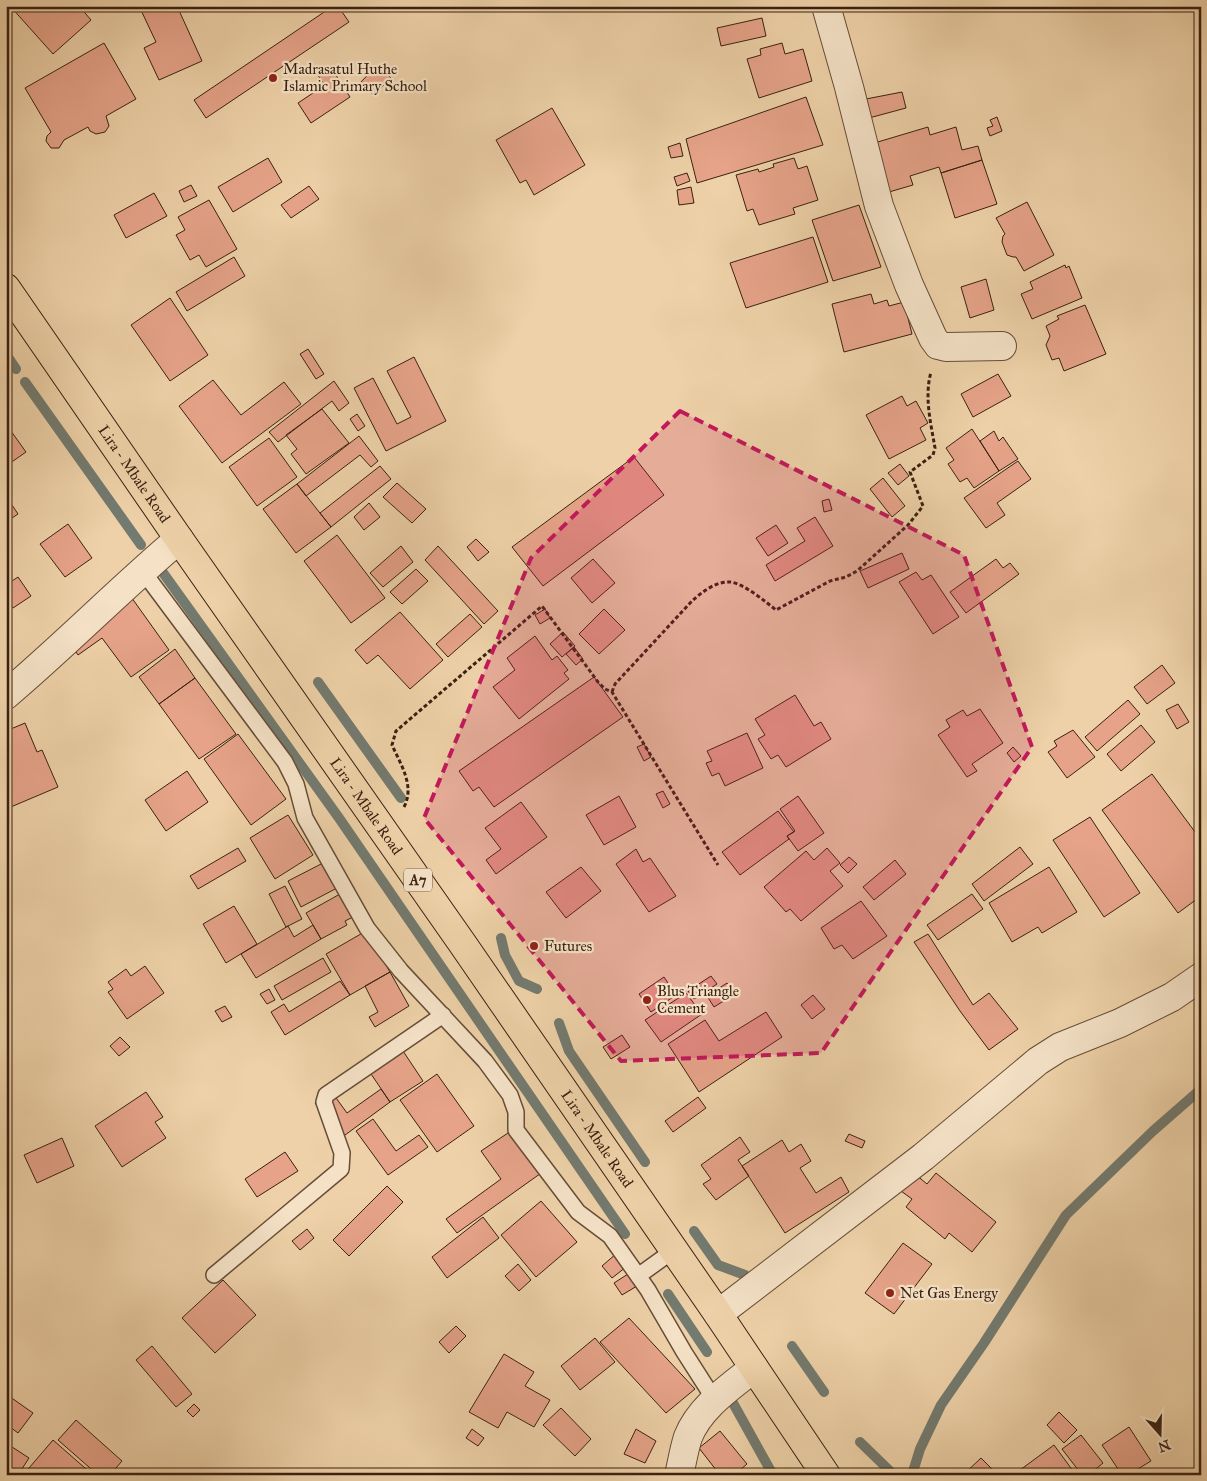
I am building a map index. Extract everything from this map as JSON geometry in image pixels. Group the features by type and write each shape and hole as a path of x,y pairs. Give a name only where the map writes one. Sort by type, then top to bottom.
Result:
{"main road":[{"name":"Lira - Mbale Road","path":"6,288 178,539 386,834 674,1250 826,1475"}],"street":[{"path":"826,6 879,206 909,285 933,338 938,345 946,347 1002,346"},
{"path":"6,695 79,631 142,570 178,539"},
{"path":"718,1314 923,1157 1038,1061 1060,1047 1120,1023 1172,997 1201,977"},
{"path":"679,1475 688,1437 700,1417 714,1399 754,1368"}],"lane":[{"path":"142,570 285,762 296,784 305,818 367,928 401,972 485,1061 510,1096 516,1112 516,1130 578,1212 610,1236 638,1276 714,1399"},
{"path":"214,1275 341,1169 342,1153 324,1102 326,1095 443,1015"},
{"path":"638,1276 674,1250"}],"path":[{"path":"612,692 615,684 692,600 704,591 718,584 731,582 758,595 776,610 830,581 846,577 857,571 908,525 923,506 910,472 933,455 935,448 928,405 929,380 938,345"},
{"path":"386,834 409,798 408,782 392,745 396,731 542,606 598,682 605,689 612,692 718,864"}],"highlighted area":[{"path":"680,411 964,555 1032,747 821,1053 621,1061 424,818 531,558"}],"building":[{"path":"10,6 79,6 91,20 53,54"},
{"path":"139,6 177,6 202,61 159,80 144,48 156,42"},
{"path":"333,6 338,6 349,22 206,118 194,100"},
{"path":"762,18 766,36 721,46 717,28"},
{"path":"104,43 136,99 106,116 109,126 105,132 96,134 90,131 88,127 64,140 59,148 51,148 46,141 47,136 51,132 25,88"},
{"path":"782,43 785,54 803,49 812,81 759,98 747,59 761,55 760,49"},
{"path":"377,65 391,78 374,95 360,83"},
{"path":"330,66 350,97 311,123 298,103 325,85 317,74"},
{"path":"902,92 906,108 869,118 866,99"},
{"path":"806,97 823,145 697,183 686,139"},
{"path":"552,108 585,165 534,195 526,180 520,183 496,140"},
{"path":"997,117 1002,131 990,136 987,128 993,126 990,120"},
{"path":"928,127 930,135 956,127 962,150 978,146 982,160 941,173 939,167 910,176 913,185 889,192 871,144"},
{"path":"680,143 683,156 671,158 668,147"},
{"path":"268,158 282,182 233,212 218,187"},
{"path":"794,158 798,169 807,166 818,200 793,208 795,214 759,225 753,209 747,211 736,175 758,169 759,172 774,167 773,164"},
{"path":"982,160 997,204 955,218 941,173"},
{"path":"687,173 690,181 677,186 674,177"},
{"path":"191,185 197,196 184,202 179,191"},
{"path":"309,186 319,199 291,218 281,205"},
{"path":"691,187 694,203 679,205 677,190"},
{"path":"154,193 167,216 126,238 114,215"},
{"path":"209,200 237,249 206,267 199,255 190,260 176,235 185,230 178,217"},
{"path":"1027,202 1054,255 1024,271 1016,257 1007,255 1002,242 1005,234 996,218"},
{"path":"859,205 881,267 833,281 812,220"},
{"path":"813,237 828,282 746,308 730,263"},
{"path":"234,257 245,276 187,311 176,292"},
{"path":"1065,265 1066,268 1069,266 1082,298 1032,319 1021,294 1033,289 1030,282"},
{"path":"986,279 994,310 970,318 961,287"},
{"path":"871,294 874,304 887,300 889,306 904,302 912,334 844,352 832,304"},
{"path":"170,298 208,355 170,381 131,325"},
{"path":"1085,305 1106,354 1064,371 1059,358 1052,360 1046,345 1050,336 1046,326 1059,319 1057,316"},
{"path":"308,349 324,374 316,379 300,354"},
{"path":"414,357 446,421 386,451 354,388 373,378 397,424 411,417 387,371"},
{"path":"998,374 1011,396 973,417 961,394"},
{"path":"213,380 241,415 284,382 301,404 222,463 179,406"},
{"path":"334,381 349,403 339,411 332,401 278,442 269,432"},
{"path":"902,396 907,406 916,401 928,423 920,428 926,440 889,459 866,415"},
{"path":"322,409 349,443 306,474 291,454 297,449 286,435"},
{"path":"357,414 365,426 358,431 350,419"},
{"path":"6,424 26,452 6,466"},
{"path":"972,429 999,471 974,488 967,478 960,482 948,464 954,460 946,448"},
{"path":"994,431 999,441 1003,437 1018,459 999,471 980,441"},
{"path":"359,436 378,461 371,467 360,455 306,496 297,484"},
{"path":"269,438 297,477 257,506 229,467"},
{"path":"634,457 664,495 543,586 512,547"},
{"path":"1018,461 1031,479 997,503 1005,515 986,528 964,498"},
{"path":"900,464 909,476 898,485 888,473"},
{"path":"380,466 391,479 331,527 320,513"},
{"path":"883,478 905,506 892,517 870,489"},
{"path":"397,483 426,509 412,523 383,497"},
{"path":"297,484 331,527 296,553 263,509"},
{"path":"6,496 18,514 6,522"},
{"path":"829,499 832,510 824,512 822,501"},
{"path":"369,503 380,517 364,530 354,517"},
{"path":"815,517 833,546 775,581 766,565 805,541 797,528"},
{"path":"68,524 92,558 65,577 40,544"},
{"path":"776,525 788,543 768,556 756,538"},
{"path":"337,535 385,598 351,623 304,561"},
{"path":"476,539 489,552 478,561 467,547"},
{"path":"401,546 413,562 383,587 370,573"},
{"path":"438,546 498,611 484,624 425,560"},
{"path":"902,553 909,569 868,588 860,571"},
{"path":"593,559 615,583 592,603 571,578"},
{"path":"996,559 1003,568 1010,563 1019,574 966,613 950,592"},
{"path":"416,569 428,581 402,604 390,592"},
{"path":"916,572 922,580 931,575 959,617 933,634 899,582"},
{"path":"18,577 31,596 13,608 6,598 6,585"},
{"path":"129,594 169,650 131,677 102,638 78,655 64,634"},
{"path":"545,609 550,618 540,624 535,615"},
{"path":"604,609 625,630 599,654 579,634"},
{"path":"400,612 443,660 410,689 378,655 367,664 355,650"},
{"path":"470,614 482,627 448,657 436,644"},
{"path":"563,632 575,646 562,657 550,644"},
{"path":"535,636 552,660 557,656 568,670 564,673 569,679 519,719 493,687 515,670 507,658"},
{"path":"574,647 583,659 576,665 566,654"},
{"path":"175,649 195,678 159,704 139,677"},
{"path":"1162,665 1175,683 1147,704 1134,687"},
{"path":"594,677 623,717 494,807 479,787 473,791 459,771"},
{"path":"195,678 236,734 199,759 159,704"},
{"path":"795,695 814,726 821,722 831,739 786,767 778,755 771,759 758,739 765,735 755,719"},
{"path":"1128,700 1140,714 1097,751 1085,737"},
{"path":"1178,704 1189,722 1177,729 1166,710"},
{"path":"980,709 1003,743 972,764 977,771 967,777 938,735 950,727 946,720 963,710 967,716"},
{"path":"25,723 37,752 42,750 58,787 6,809 6,731"},
{"path":"1141,725 1155,742 1121,771 1107,754"},
{"path":"1073,730 1095,757 1067,778 1048,752 1057,746 1054,741"},
{"path":"747,733 763,768 725,786 719,773 712,776 706,763 712,761 707,751"},
{"path":"238,734 286,799 251,825 204,759"},
{"path":"644,744 651,757 644,761 637,747"},
{"path":"1013,747 1021,756 1014,762 1007,753"},
{"path":"187,771 208,802 166,831 145,800"},
{"path":"1152,774 1201,840 1201,896 1178,913 1102,810"},
{"path":"663,791 670,804 663,808 656,794"},
{"path":"619,796 636,827 604,845 586,815"},
{"path":"798,796 824,833 798,851 787,836 795,831 780,809"},
{"path":"521,802 547,837 496,874 486,860 501,849 485,828"},
{"path":"778,811 794,832 787,836 789,839 740,875 722,852"},
{"path":"288,815 313,855 275,879 250,838"},
{"path":"1090,817 1140,893 1104,917 1053,840"},
{"path":"1020,847 1033,864 984,901 972,884"},
{"path":"238,848 246,861 198,889 190,876"},
{"path":"827,848 840,863 830,871 843,886 801,921 790,909 786,912 764,887 806,851 814,860"},
{"path":"636,849 643,862 650,858 676,896 649,912 616,864"},
{"path":"849,857 857,864 848,873 840,865"},
{"path":"895,860 906,874 874,900 863,887"},
{"path":"323,863 337,888 301,907 288,881"},
{"path":"581,867 601,891 566,918 546,892"},
{"path":"1049,867 1077,912 1042,933 1038,927 1012,942 989,903"},
{"path":"285,886 302,919 286,927 269,894"},
{"path":"340,894 353,917 345,921 347,925 321,939 306,913"},
{"path":"972,894 983,909 938,940 927,925"},
{"path":"861,901 887,936 853,959 842,945 834,949 821,928"},
{"path":"234,906 257,944 226,963 203,924"},
{"path":"313,925 321,939 256,978 241,954 288,926 294,937"},
{"path":"366,931 390,972 350,995 326,954"},
{"path":"928,934 973,1005 989,993 1018,1029 989,1050 960,1011 914,942"},
{"path":"323,958 331,972 282,1000 274,986"},
{"path":"145,966 164,993 127,1019 108,992 113,989 108,982 126,969 131,976"},
{"path":"390,972 409,1006 375,1027 369,1017 378,1012 365,986"},
{"path":"711,976 717,984 694,999 688,991"},
{"path":"664,977 676,995 651,1012 639,994"},
{"path":"340,981 350,995 285,1035 271,1012 284,1004 289,1012"},
{"path":"727,983 735,994 714,1007 707,996"},
{"path":"269,989 275,1000 267,1004 260,994"},
{"path":"686,993 702,1014 661,1042 645,1020"},
{"path":"813,995 825,1009 812,1019 801,1005"},
{"path":"225,1006 232,1017 222,1022 215,1011"},
{"path":"766,1012 782,1037 699,1092 668,1044 705,1020 719,1041"},
{"path":"622,1035 630,1047 611,1059 603,1047"},
{"path":"120,1037 130,1047 119,1056 110,1046"},
{"path":"399,1045 423,1081 390,1102 367,1068"},
{"path":"437,1074 474,1126 437,1152 400,1100"},
{"path":"381,1089 390,1102 341,1138 315,1103 331,1091 347,1113"},
{"path":"146,1092 163,1117 155,1122 166,1138 122,1167 95,1126"},
{"path":"698,1097 706,1108 673,1132 665,1121"},
{"path":"373,1119 396,1151 419,1135 428,1147 388,1175 356,1131"},
{"path":"514,1129 544,1171 457,1233 446,1219 501,1179 481,1151"},
{"path":"849,1134 865,1141 862,1148 845,1141"},
{"path":"740,1137 750,1152 738,1160 749,1176 716,1200 703,1184 711,1179 701,1165"},
{"path":"62,1138 74,1166 37,1183 24,1155"},
{"path":"782,1140 789,1152 801,1144 811,1161 800,1168 816,1193 841,1177 849,1192 785,1233 742,1166"},
{"path":"285,1152 298,1171 257,1197 245,1179"},
{"path":"936,1173 996,1222 972,1252 949,1233 945,1239 906,1207 912,1199 901,1191 915,1174 927,1184"},
{"path":"387,1186 403,1202 349,1256 333,1240"},
{"path":"541,1201 577,1242 536,1277 501,1235"},
{"path":"483,1217 499,1238 447,1278 432,1257"},
{"path":"307,1229 314,1238 300,1250 292,1241"},
{"path":"903,1243 932,1264 894,1314 865,1293"},
{"path":"624,1247 635,1260 612,1278 602,1266"},
{"path":"518,1264 531,1280 519,1291 505,1276"},
{"path":"628,1274 637,1286 622,1295 614,1283"},
{"path":"223,1280 256,1315 215,1353 182,1318"},
{"path":"629,1318 695,1389 666,1413 600,1342"},
{"path":"456,1326 466,1336 449,1353 439,1342"},
{"path":"595,1338 615,1362 580,1390 561,1366"},
{"path":"152,1346 192,1394 176,1407 136,1360"},
{"path":"504,1354 534,1372 525,1386 550,1400 534,1427 507,1412 498,1428 469,1412"},
{"path":"6,1394 33,1413 18,1433 6,1424"},
{"path":"194,1404 200,1410 193,1417 187,1411"},
{"path":"561,1408 591,1439 575,1456 543,1425"},
{"path":"1059,1412 1077,1430 1064,1443 1047,1425"},
{"path":"76,1420 122,1461 110,1475 98,1475 58,1440"},
{"path":"1129,1427 1151,1461 1128,1475 1122,1475 1102,1445"},
{"path":"472,1429 484,1438 478,1446 466,1438"},
{"path":"636,1429 656,1441 645,1463 624,1454"},
{"path":"720,1431 747,1464 734,1475 720,1475 699,1448"},
{"path":"1081,1435 1103,1463 1089,1475 1082,1475 1062,1449"},
{"path":"53,1440 93,1475 23,1475"},
{"path":"6,1443 29,1458 18,1475 6,1475"},
{"path":"1054,1445 1076,1475 1024,1475 1020,1470"},
{"path":"981,1458 998,1475 963,1475"}],"waterway":[{"path":"6,354 16,369"},
{"path":"25,382 141,545"},
{"path":"161,570 339,818 625,1234"},
{"path":"318,682 401,798"},
{"path":"501,938 505,955 519,981 537,989"},
{"path":"559,1023 569,1051 645,1162"},
{"path":"912,1475 920,1449 941,1405 984,1343 1066,1215 1153,1131 1201,1089"},
{"path":"694,1231 718,1265 745,1275"},
{"path":"668,1294 707,1352"},
{"path":"792,1346 824,1392"},
{"path":"733,1403 773,1475"},
{"path":"860,1442 894,1475"}],"place":[{"name":"Madrasatul Huthe Islamic Primary School","path":"273,78"},
{"name":"Futures","path":"534,946"},
{"name":"Blus Triangle Cement","path":"647,1000"},
{"name":"Net Gas Energy","path":"890,1293"}]}
